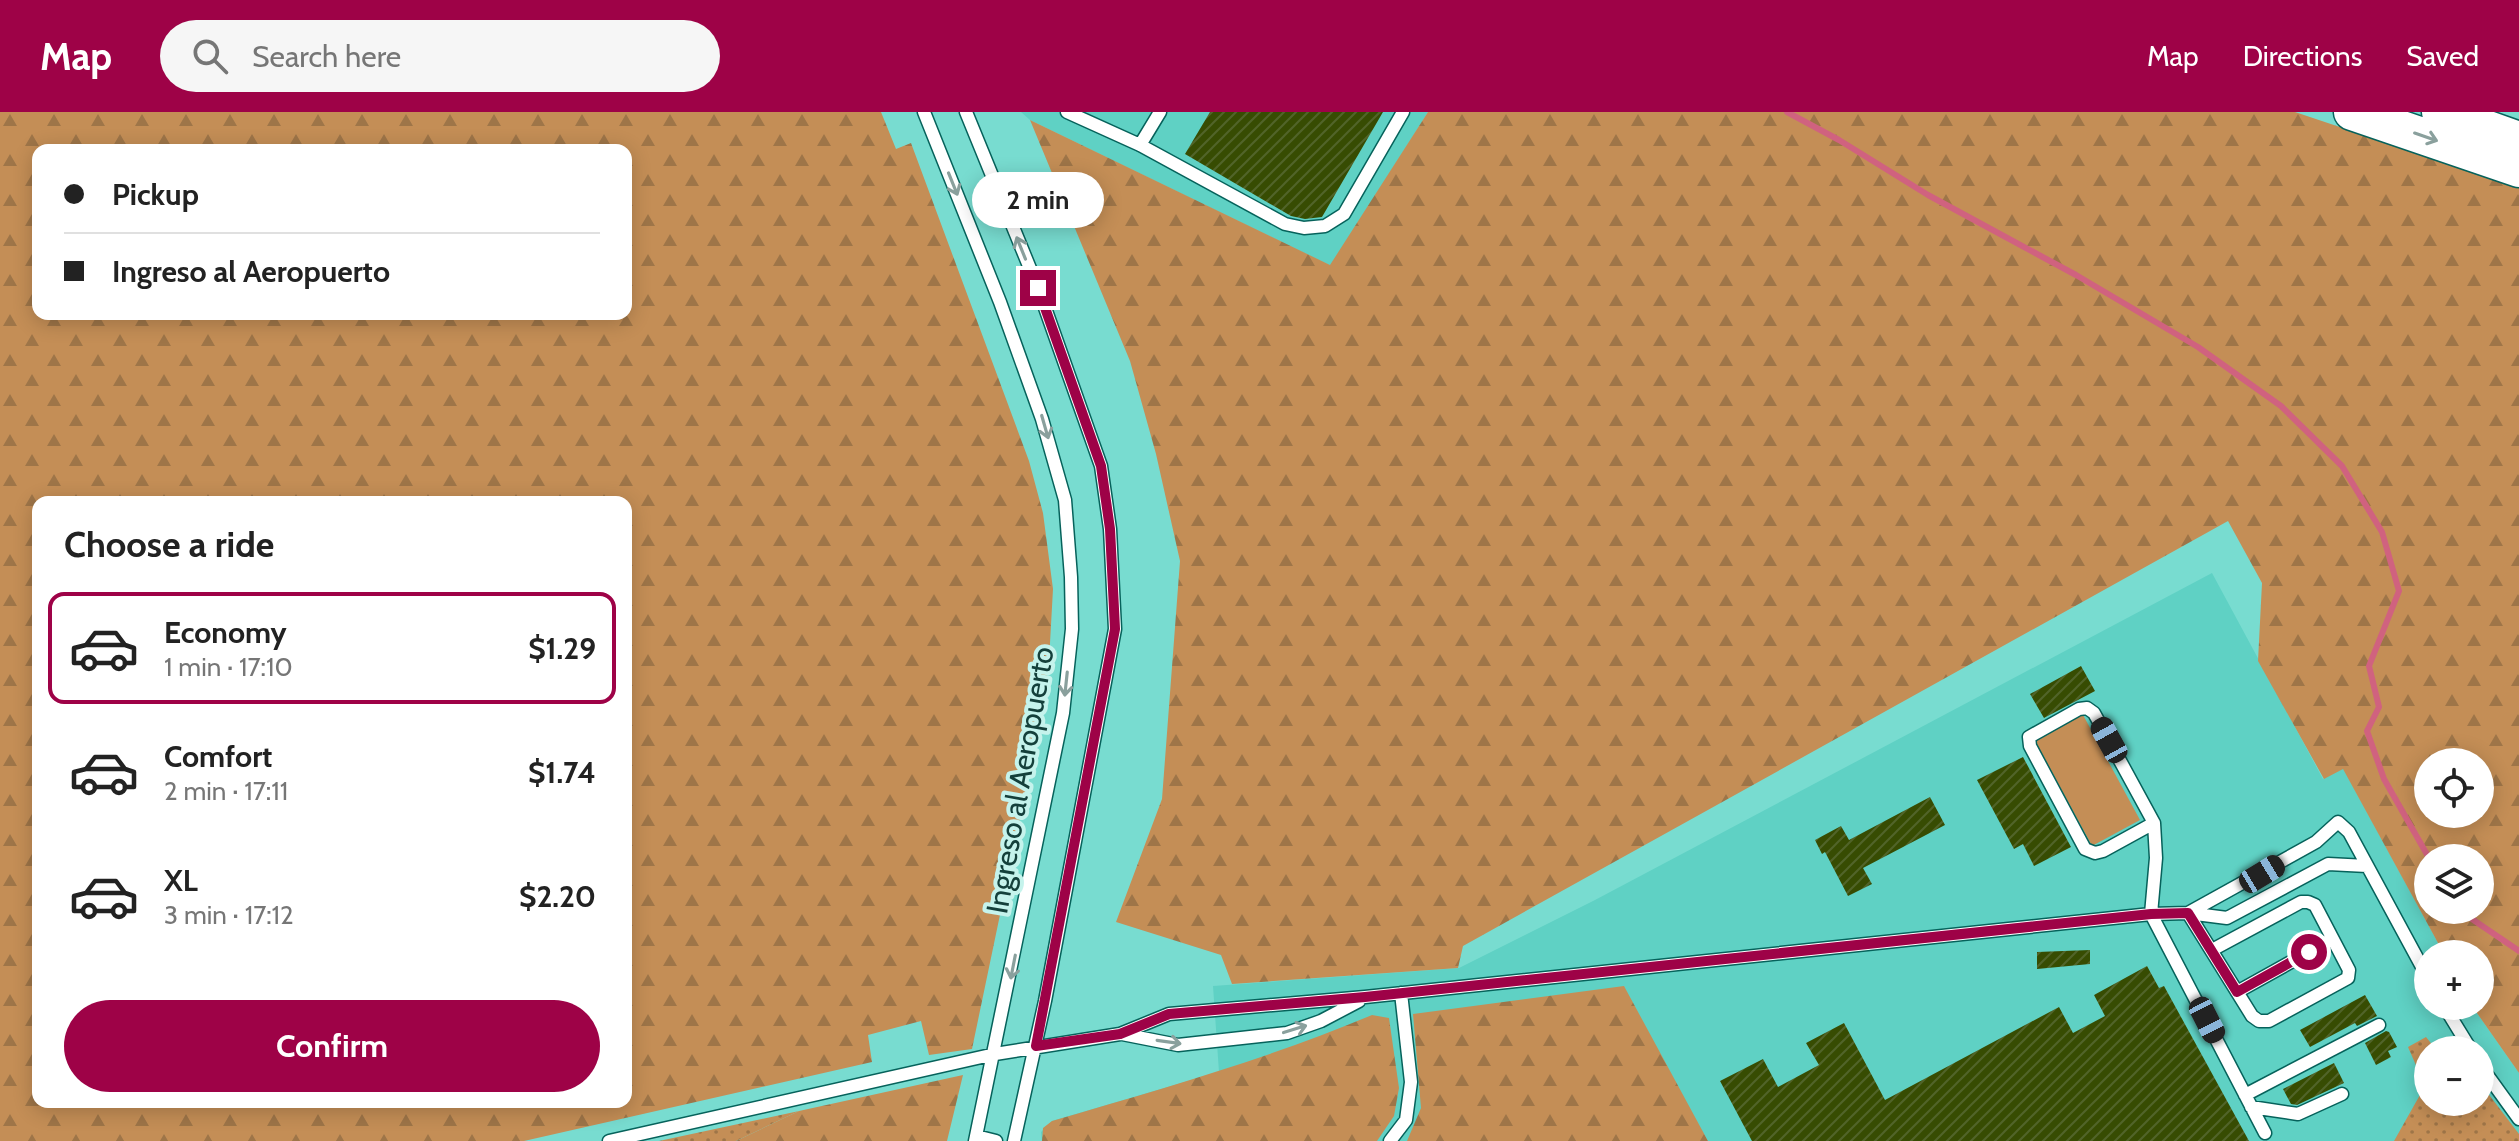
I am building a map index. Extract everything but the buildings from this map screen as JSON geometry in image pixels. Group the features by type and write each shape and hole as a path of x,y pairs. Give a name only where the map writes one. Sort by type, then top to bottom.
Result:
{"main road":[{"path":"2352,112 2519,169"},
{"path":"2440,112 2519,140"}],"lane":[{"name":"Ingreso al Aeropuerto","path":"924,112 1000,302 1042,419 1065,500 1072,629 1063,713 976,1138"},
{"path":"966,112 1038,288 1101,466 1110,529 1115,629 1036,1046 1014,1141"},
{"path":"1067,112 1140,145 1285,224 1304,228 1325,226 1344,214 1403,112"},
{"path":"1140,145 1160,112"},
{"path":"2154,823 2103,851 2095,853 2085,849 2030,746 2029,737 2079,709 2087,708 2094,713 2154,823 2156,858 2151,914 2265,1133"},
{"path":"2188,913 2316,842 2338,822 2349,832 2414,952"},
{"path":"2316,842 2328,864"},
{"path":"609,1141 995,1054 1120,1034 1169,1014 1365,997 2151,914 2188,913 2227,918 2328,864 2367,866"},
{"path":"2188,913 2252,1016 2259,1021 2269,1021 2348,978 2349,970 2315,905 2308,902 2301,902 2212,950"},
{"path":"2237,992 2332,939"},
{"path":"1390,1141 1406,1120 1411,1082 1401,993"},
{"path":"1120,1034 1178,1045 1287,1033 1321,1021 1365,997"},
{"path":"2248,1101 2379,1025"},
{"path":"2494,1084 2519,1119"},
{"path":"2248,1101 2298,1114 2342,1094"},
{"path":"976,1138 996,1141"}],"shaded area":[{"path":"1021,112 1428,112 1331,266 1030,120"},
{"path":"2212,573 2323,779 2343,768 2414,899 2414,924 2428,924 2436,940 2414,940 2414,1020 2482,1020 2493,1036 2414,1036 2414,1116 2494,1116 2494,1037 2519,1073 2519,1141 1042,1141 1041,1132 1052,1121 1219,1072 1213,986 1459,968 1595,900"}],"green space":[{"path":"0,112 881,112 896,149 911,143 1029,461 1043,513 1053,589 1049,661 1035,747 972,1049 929,1055 921,1021 868,1035 872,1062 524,1141 0,1141"},
{"path":"1428,112 2295,112 2519,187 2519,1073 2482,1020 2494,1020 2494,940 2436,940 2428,924 2494,924 2494,844 2414,844 2414,899 2343,769 2324,779 2258,661 2262,583 2228,521 1463,946 1458,968 1232,984 1221,955 1116,922 1162,799 1180,561 1156,454 1130,361 1030,120 1330,265"},
{"path":"2082,713 2140,820 2092,846 2034,739"},
{"path":"1624,986 1708,1141 1407,1141 1421,1108 1413,1014"},
{"path":"1372,1015 1389,1018 1399,1088 1394,1116 1377,1141 1042,1141 1043,1128 1052,1121 1254,1059"},
{"path":"2414,1044 2414,1061 2408,1047"},
{"path":"963,1075 947,1141 736,1141 799,1111"},
{"path":"2494,1101 2519,1134 2519,1141 2394,1141 2414,1106 2414,1116 2494,1116"},
{"path":"799,1111 736,1141 659,1141"}],"waterway":[{"path":"1787,112 2198,347 2281,406 2342,466 2382,532 2399,591 2369,666 2379,707 2367,731 2384,779 2421,844"},
{"path":"2479,924 2519,951"}],"route":[{"path":"1038,288 1101,466 1110,529 1115,629 1036,1046 1120,1034 1169,1014 1365,997 2151,914 2188,913 2237,992 2309,952"}]}
